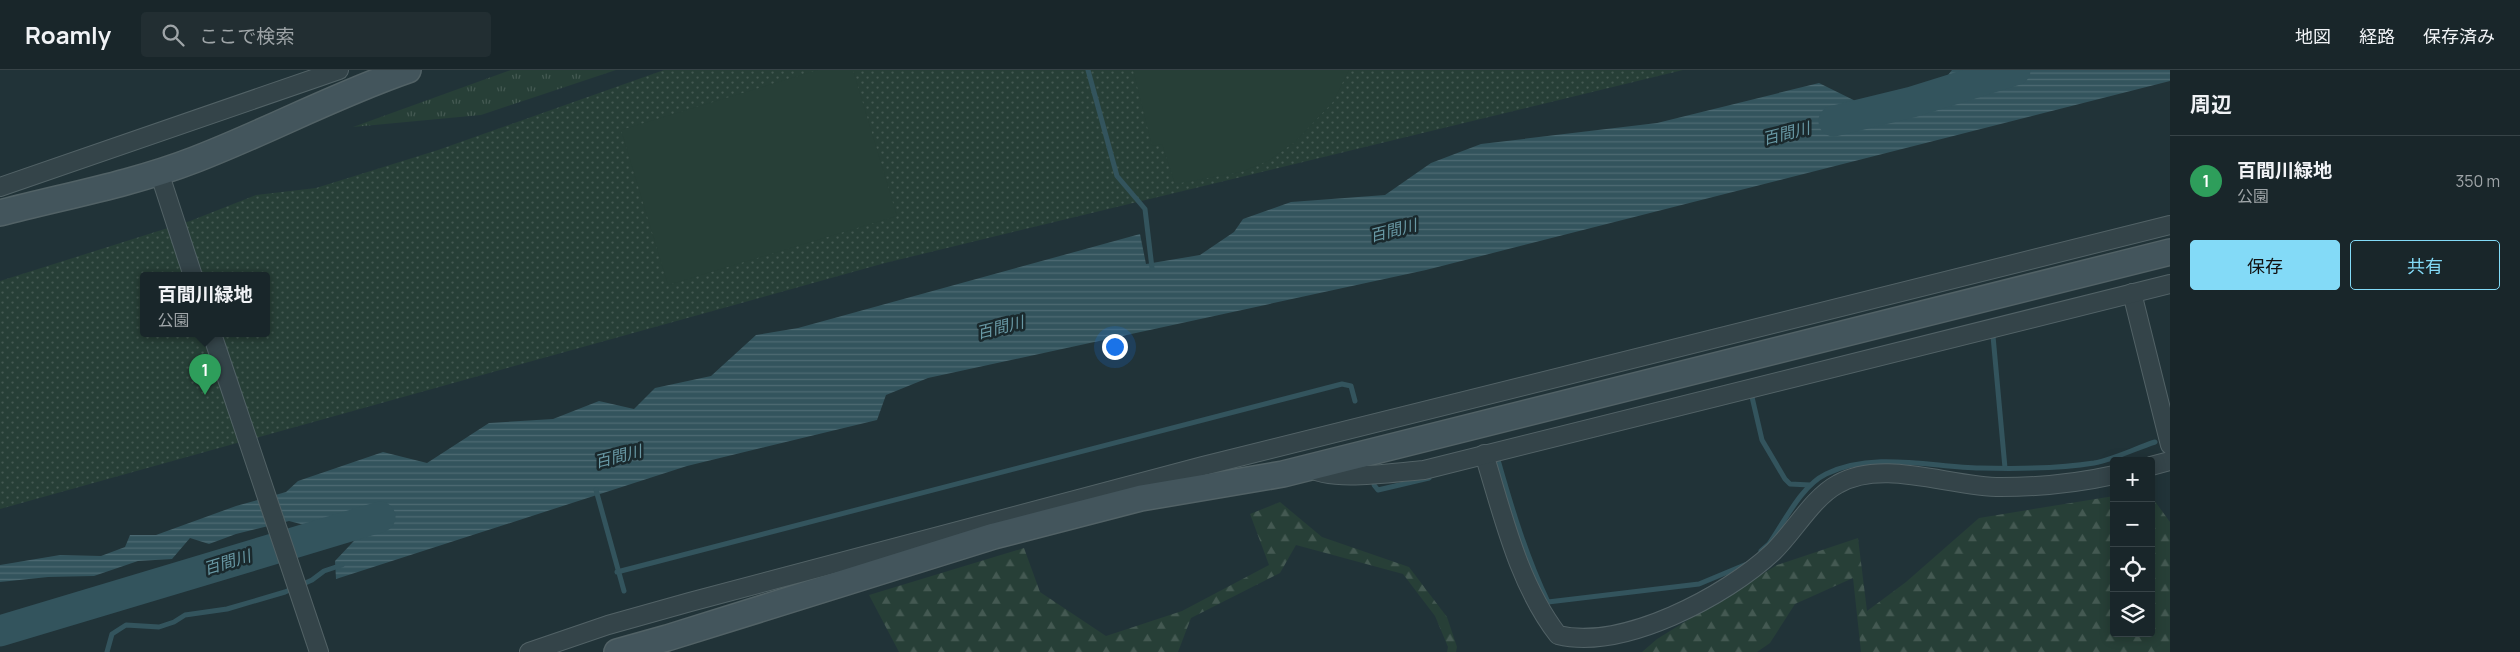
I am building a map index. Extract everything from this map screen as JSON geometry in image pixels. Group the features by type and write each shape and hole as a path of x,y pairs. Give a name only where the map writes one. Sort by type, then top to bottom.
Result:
{"street":[{"path":"0,187 339,70"},
{"path":"0,213 159,172 247,139 376,81 408,70"},
{"path":"159,172 192,272"},
{"path":"529,652 608,625 690,602 1203,466 2170,225"},
{"path":"624,651 669,645 994,536 1141,498 1266,478 2170,252"},
{"path":"1308,467 1316,473 1332,476 1424,470 1485,460 2134,299 2170,284"},
{"path":"2134,299 2170,445"},
{"path":"213,337 319,652"},
{"path":"1485,460 1506,529 1537,601 1558,635 1569,638 1616,635 1652,623 1710,599 1744,577 1774,551 1814,505 1837,484 1860,475 1885,472 1957,484 2001,487 2070,482 2110,476"},
{"path":"2155,465 2170,461"}],"green space":[{"path":"511,70 616,70 481,115 353,127"},
{"path":"664,70 1683,70 885,263 0,509 0,281 190,221 256,195 316,188 438,150"},
{"path":"818,70 853,70 897,216 668,285 621,130"},
{"path":"1133,70 1349,70 1333,102 1295,142 1268,161 1241,172 1175,184 1162,144 1152,146"},
{"path":"2110,497 2110,637 2155,637 2155,501 2170,522 2170,652 1861,652 1853,578 1795,604 1770,643 1757,652 1642,652 1657,639 1777,565 1858,538 1867,611 1906,582 1979,518"},
{"path":"1280,502 1322,537 1409,567 1447,617 1457,647 1456,652 1447,652 1448,647 1435,616 1403,574 1296,545 1280,573 1191,618 1178,652 899,652 869,595 1024,548 1040,592 1106,636 1182,611 1269,565 1250,514"}],"water":[{"path":"1952,70 2170,70 2170,81 1426,270 928,378 886,395 877,420 687,466 336,579 335,561 368,526 316,528 289,521 236,534 209,544 190,538 172,559 138,561 94,576 48,577 0,582 0,565 60,555 101,556 125,547 130,535 156,535 236,506 286,492 298,481 383,452 427,463 489,423 553,419 599,401 634,409 655,388 711,376 756,335 798,328 1140,234 1146,264 1200,255 1234,232 1243,219 1291,202 1385,195 1431,163 1481,144 1657,123 1819,83 1890,118 1918,112"}],"waterway":[{"path":"1088,70 1117,176 1145,209 1152,268"},
{"name":"百間川","path":"1834,121 1912,102 2015,70"},
{"path":"1993,336 2005,468"},
{"path":"617,572 1342,384 1351,386 1355,401"},
{"path":"1752,397 1762,440 1785,479 1790,484 1810,485"},
{"path":"1761,551 1769,544 1801,495 1826,474 1844,467 1882,462 1980,468 2066,466 2102,461 2155,442"},
{"path":"1498,460 1526,550 1548,602 1699,584 1747,564"},
{"path":"1374,485 1378,490 1429,478"},
{"path":"596,490 624,591"},
{"name":"百間川","path":"0,631 380,517"},
{"path":"107,652 112,634 126,625 159,627 174,622 185,615 227,609 285,592 312,580 324,571 342,565"}],"place":[{"name":"百間川緑地","path":"205,395"}]}
